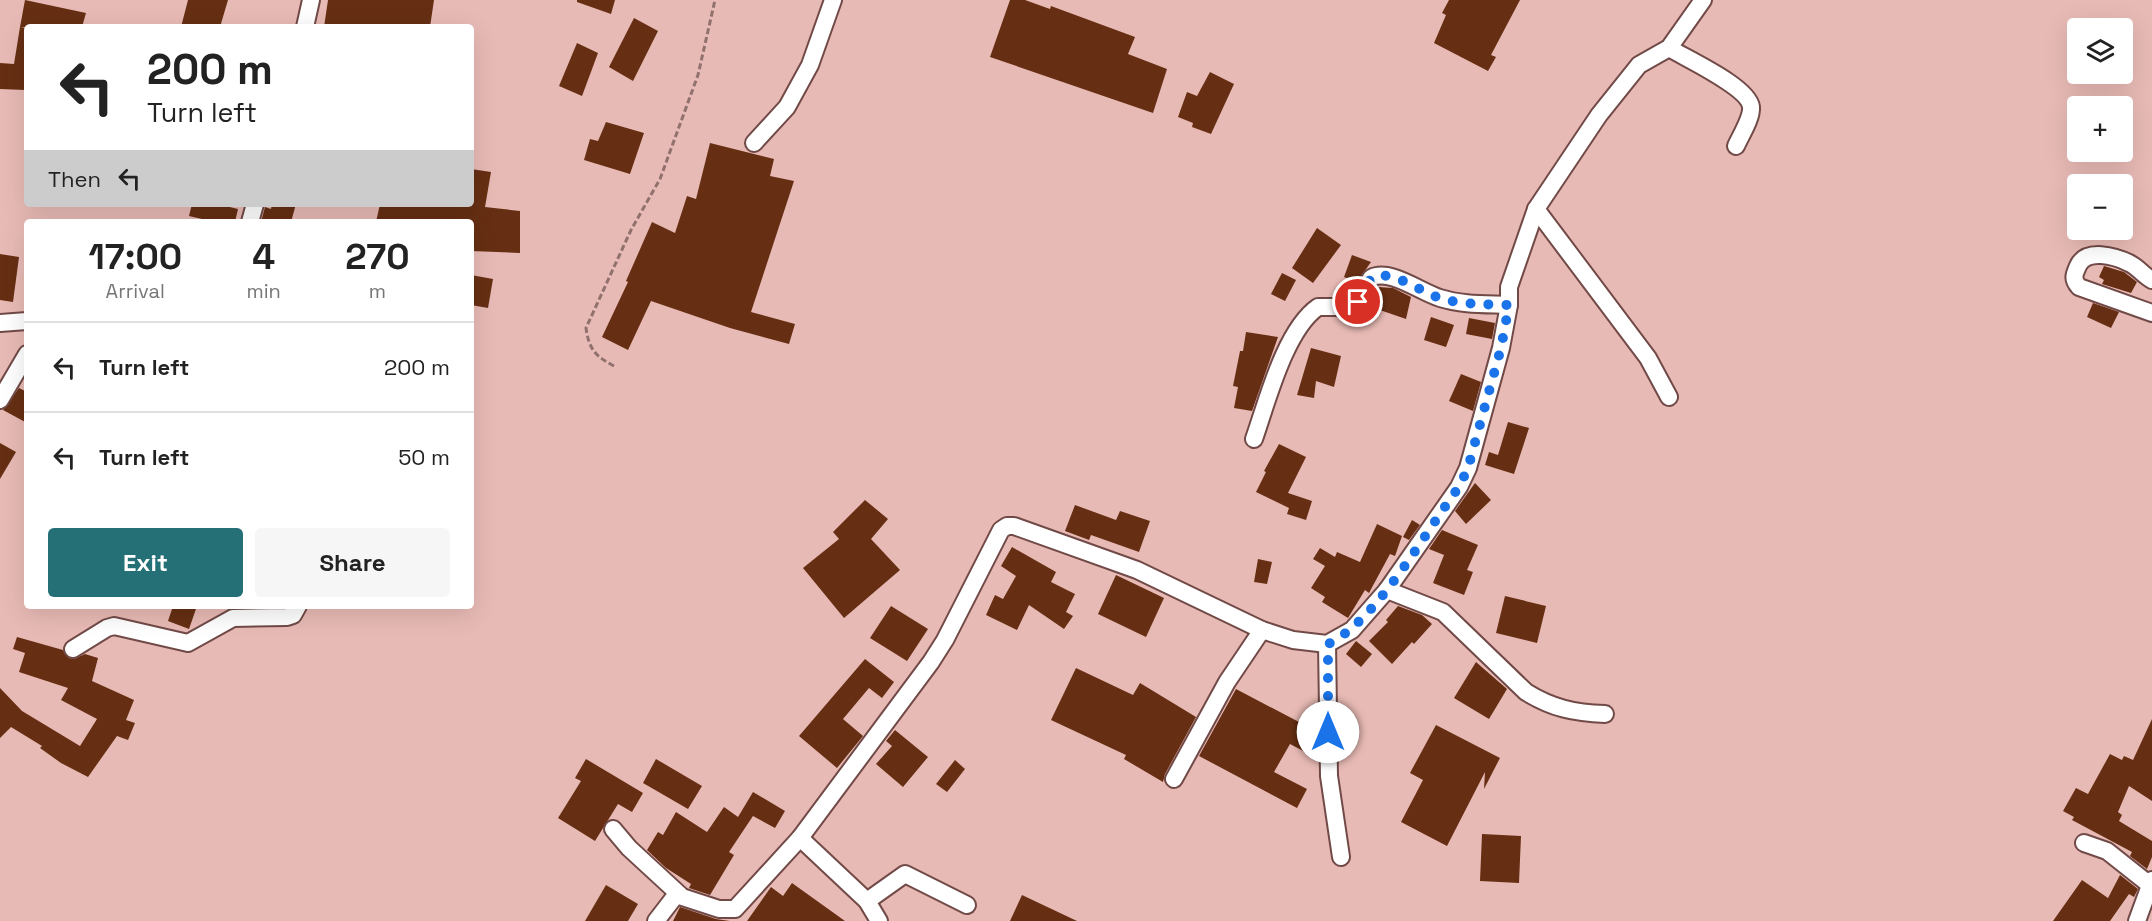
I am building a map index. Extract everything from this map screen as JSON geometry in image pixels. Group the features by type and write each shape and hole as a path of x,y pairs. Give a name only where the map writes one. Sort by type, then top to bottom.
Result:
{"street":[{"path":"306,24 311,0"},
{"path":"754,143 787,107 810,65 833,0"},
{"path":"613,829 629,848 680,895 719,909 735,909 800,838 936,654 1001,530 1007,526 1137,570 1262,630 1293,640 1328,644 1352,630 1387,590 1459,487 1468,468 1501,348 1509,305 1509,287 1536,209 1599,115 1639,65 1669,48 1703,0"},
{"path":"1669,48 1738,88 1749,99 1751,110 1736,146"},
{"path":"1536,209 1648,358 1669,397"},
{"path":"2152,280 2130,263 2095,255 2087,255 2080,260 2074,275 2079,287 2152,313"},
{"path":"1254,439 1276,378 1302,323 1318,307 1345,307 1358,302 1371,278 1383,275 1439,298 1465,304 1509,305"},
{"path":"0,323 24,321"},
{"path":"0,400 24,359"},
{"path":"1387,590 1443,612 1526,692 1541,701 1576,713 1605,714"},
{"path":"73,649 107,627 114,626 188,643 233,618 287,617 292,615 296,609"},
{"path":"1174,779 1227,682 1262,630"},
{"path":"1328,644 1329,776 1341,857"},
{"path":"800,838 876,913 905,874 967,905"},
{"path":"2084,843 2108,851 2151,882 2137,921"},
{"path":"656,921 673,897 680,895"}],"path":[{"path":"614,366 596,356 588,345 586,328 621,250 660,179 698,75 715,0"}],"building":[{"path":"25,0 86,13 83,24 24,24 24,27 20,27"},
{"path":"188,0 228,0 221,24 182,24"},
{"path":"328,0 434,0 430,24 324,24"},
{"path":"577,0 615,0 611,14 577,2"},
{"path":"1010,0 1025,0 1050,9 1051,6 1135,37 1128,54 1167,69 1153,113 990,57"},
{"path":"1449,0 1520,0 1491,55 1496,57 1488,71 1434,43 1446,15 1442,13"},
{"path":"634,18 658,31 633,81 609,67"},
{"path":"20,27 24,28 24,90 0,89 0,63 14,64"},
{"path":"577,43 598,53 582,96 559,86"},
{"path":"1210,72 1234,84 1211,134 1192,127 1193,123 1178,117 1187,92 1197,96"},
{"path":"606,122 644,133 630,174 584,160 590,139 598,141"},
{"path":"710,143 774,159 770,176 794,181 751,312 795,324 789,344 730,328 651,301 628,350 602,337 628,282 626,281 652,222 675,233 687,196 696,199"},
{"path":"474,169 491,172 485,207 520,211 520,253 474,251 474,219 377,219 379,207 474,207"},
{"path":"191,207 238,209 236,219 202,219 189,216"},
{"path":"265,207 271,209 271,207 295,207 292,219 262,219"},
{"path":"1317,228 1341,245 1313,283 1292,268"},
{"path":"0,254 19,257 13,302 0,300"},
{"path":"1352,255 1371,262 1357,282 1344,277"},
{"path":"2104,266 2124,272 2137,282 2131,293 2102,284 2104,280 2099,277"},
{"path":"1282,273 1296,280 1285,301 1271,294"},
{"path":"474,276 493,279 488,308 474,306"},
{"path":"1378,287 1393,288 1411,297 1406,319 1374,308 1380,291"},
{"path":"2093,303 2119,312 2111,328 2087,317"},
{"path":"1431,317 1454,325 1446,347 1424,340"},
{"path":"1469,318 1495,323 1492,339 1466,334"},
{"path":"1246,332 1278,337 1252,411 1234,408 1238,387 1233,386"},
{"path":"1311,348 1341,356 1334,387 1316,381 1314,398 1297,395"},
{"path":"1461,374 1481,382 1473,411 1449,401"},
{"path":"19,388 24,390 24,421 3,410"},
{"path":"1508,422 1529,428 1514,474 1485,465 1489,452 1498,455"},
{"path":"0,443 16,452 0,479"},
{"path":"1279,444 1306,457 1288,493 1312,501 1306,520 1287,514 1289,508 1256,492 1266,472 1264,471"},
{"path":"1475,483 1491,500 1466,524 1455,511"},
{"path":"865,500 888,519 871,539 900,570 844,618 803,568 839,539 833,532"},
{"path":"1075,505 1116,520 1120,511 1150,521 1139,552 1091,535 1089,540 1065,531"},
{"path":"1412,520 1420,525 1409,540 1403,537"},
{"path":"1377,524 1402,536 1395,556 1390,554 1369,593 1365,590 1348,618 1322,602 1325,597 1311,588 1325,566 1313,559 1320,548 1335,557 1337,552 1360,562"},
{"path":"1442,530 1478,545 1467,570 1473,572 1464,595 1433,583 1444,555 1429,549"},
{"path":"1012,547 1056,572 1051,582 1075,594 1066,612 1073,616 1064,629 1029,605 1017,630 986,615 995,595 1003,599 1016,576 1001,566"},
{"path":"1258,559 1272,562 1267,584 1254,582"},
{"path":"1116,575 1164,598 1146,637 1098,614"},
{"path":"1505,596 1546,606 1537,643 1496,633"},
{"path":"891,606 928,629 907,661 870,638"},
{"path":"1398,606 1422,615 1432,624 1392,664 1369,641 1388,622 1386,620"},
{"path":"172,609 196,609 189,629 168,621"},
{"path":"17,637 63,650 69,658 74,659 85,654 98,658 92,681 134,700 126,720 135,723 128,740 117,736 88,777 61,763 40,748 42,746 11,727 0,738 0,688 22,711 80,746 97,719 61,700 68,688 19,672 25,653 13,649"},
{"path":"1356,641 1372,654 1361,667 1346,654"},
{"path":"865,659 894,682 882,698 869,688 843,719 863,736 837,768 799,736"},
{"path":"1476,662 1507,689 1489,719 1454,698"},
{"path":"1076,668 1133,695 1140,683 1196,717 1165,774 1163,782 1124,759 1126,755 1051,720"},
{"path":"1236,689 1318,732 1318,742 1311,755 1290,744 1274,772 1307,789 1297,808 1199,756"},
{"path":"2152,719 2152,801 2129,786 2118,812 2122,815 2119,821 2152,841 2152,857 2147,869 2130,856 2132,852 2072,820 2074,817 2063,811 2076,788 2088,794 2110,754 2122,760 2124,756 2133,760"},
{"path":"1436,725 1500,758 1484,789 1485,772 1447,846 1401,822 1423,780 1410,773"},
{"path":"895,730 928,757 903,787 876,764 892,746 886,741"},
{"path":"586,759 643,793 632,812 618,804 595,841 558,818 581,781 575,778"},
{"path":"656,759 702,786 688,809 643,783"},
{"path":"955,760 965,769 947,792 936,784"},
{"path":"753,792 785,811 775,828 753,816 729,852 734,855 710,895 689,888 691,884 666,868 647,850 658,832 663,835 676,812 707,832 724,807 738,817"},
{"path":"1482,834 1521,836 1519,883 1480,881"},
{"path":"2120,875 2138,889 2134,897 2129,894 2110,921 2053,921 2082,880 2108,898"},
{"path":"792,883 845,921 747,921 771,887 783,896"},
{"path":"606,885 638,904 628,921 585,921"},
{"path":"1022,895 1077,921 1010,921"},
{"path":"680,907 716,919 730,921 673,921"}],"route":[{"path":"1328,732 1328,644 1352,630 1387,590 1459,487 1475,445 1501,348 1509,305 1465,304 1439,298 1383,275 1371,278 1358,302"}]}
